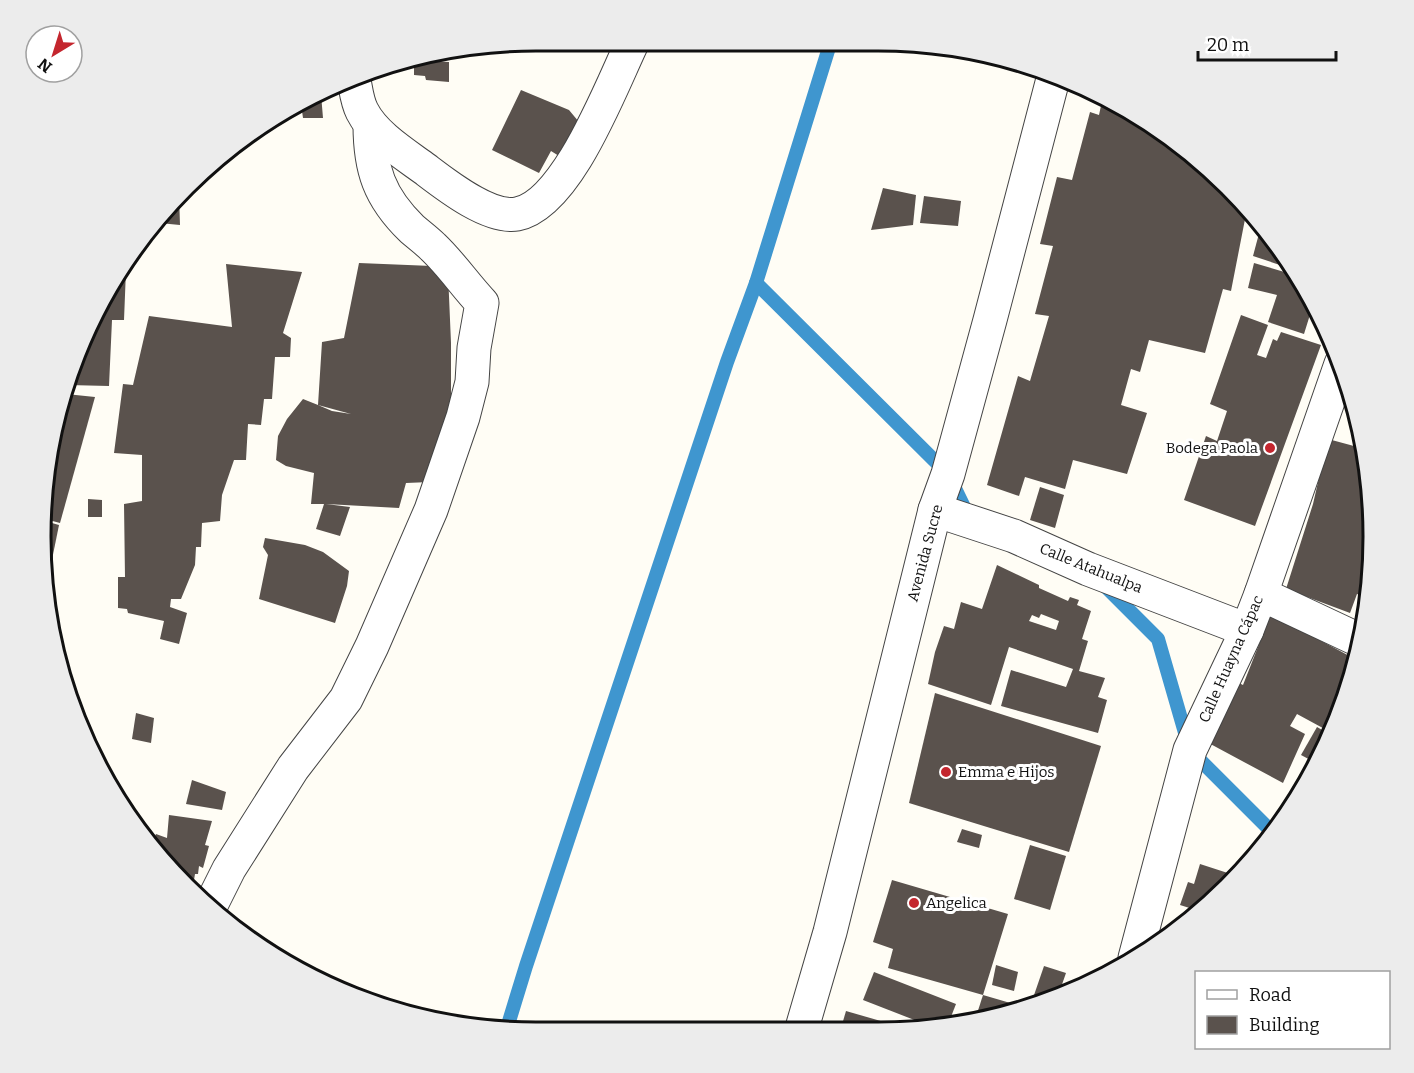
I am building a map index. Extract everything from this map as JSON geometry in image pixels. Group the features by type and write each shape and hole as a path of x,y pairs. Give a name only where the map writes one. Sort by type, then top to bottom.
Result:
{"street":[{"path":"355,86 361,110 370,125 452,190 494,211 516,214 530,209 543,200 572,164 588,137 628,51"},
{"name":"Avenida Sucre","path":"804,1022 830,932 934,510 948,474 1052,84"},
{"path":"214,900 229,869 293,768 346,699 372,646 431,510 463,417 472,382 474,348 482,303 435,248 411,228 387,199 377,180 370,125"},
{"name":"Calle Huayna Cápac","path":"1138,945 1190,750 1247,630 1336,378"},
{"name":"Calle Atahualpa","path":"934,510 1014,536 1088,569 1247,630"},
{"path":"1261,594 1352,637"}],"building":[{"path":"437,61 449,62 449,82 426,80 425,76 414,75 414,67"},
{"path":"521,90 569,110 579,122 559,156 551,151 539,173 492,150"},
{"path":"322,101 323,118 303,118 302,112"},
{"path":"1101,106 1173,151 1198,171 1245,219 1231,291 1223,289 1205,353 1149,340 1140,372 1131,369 1121,405 1147,413 1127,474 1073,460 1065,489 1025,477 1019,496 987,485 1018,376 1030,381 1049,316 1035,314 1053,246 1040,244 1057,177 1072,180 1090,112 1099,115"},
{"path":"883,188 916,195 913,225 871,230"},
{"path":"924,196 961,201 958,226 920,223"},
{"path":"179,207 180,225 165,224"},
{"path":"1258,235 1280,265 1253,256"},
{"path":"359,263 432,266 448,273 451,413 430,482 406,483 399,508 326,504 350,507 340,536 316,529 324,504 311,504 314,473 286,466 276,460 278,436 287,419 303,399 318,405 322,342 344,338","holes":["318,405 351,414 332,411"]},
{"path":"1254,263 1284,272 1310,316 1304,334 1268,322 1277,295 1248,288"},
{"path":"226,264 302,272 283,333 291,338 290,357 275,357 272,399 264,399 261,425 248,424 246,460 234,460 222,495 220,521 202,523 201,547 196,547 195,565 181,599 171,599 170,607 187,613 179,644 160,639 164,621 128,613 127,609 118,608 118,577 125,577 124,504 142,501 142,455 114,453 123,384 133,385 149,316 232,327"},
{"path":"126,279 124,320 112,320 109,386 75,385 101,322"},
{"path":"1241,315 1268,325 1257,355 1266,358 1273,339 1277,341 1281,332 1321,345 1255,526 1184,500 1206,436 1217,441 1227,411 1210,404"},
{"path":"73,395 95,397 60,523 51,521 52,505 60,442 68,411"},
{"path":"1328,439 1355,446 1362,505 1363,536 1359,595 1357,594 1350,613 1286,589 1313,504"},
{"path":"1040,487 1064,495 1055,528 1030,520"},
{"path":"88,499 102,500 102,517 88,517"},
{"path":"51,523 59,525 52,561"},
{"path":"265,538 305,545 323,552 349,571 347,586 335,623 259,599 268,555 263,547"},
{"path":"997,565 1068,601 1070,597 1079,600 1077,605 1091,611 1082,639 1088,641 1079,671 1105,678 1098,697 1107,700 1098,733 1001,706 1011,670 1066,687 1073,669 1009,647 991,705 928,684 944,626 954,629 961,602 982,609","holes":["1041,614 1059,621 1056,630 1029,621 1032,615 1039,618"]},
{"path":"1271,614 1348,655 1337,693 1323,728 1297,714 1290,726 1305,734 1283,783 1203,740 1229,678 1243,685"},
{"path":"935,693 1101,746 1069,852 909,803"},
{"path":"136,713 154,718 151,743 132,739"},
{"path":"1317,727 1322,730 1309,759 1301,755"},
{"path":"192,780 226,792 222,810 186,804"},
{"path":"169,815 212,821 205,845 209,846 203,868 199,866 194,881 155,837 156,834 167,838"},
{"path":"962,829 982,835 979,848 957,842"},
{"path":"1030,845 1066,856 1050,910 1014,899"},
{"path":"1200,864 1228,873 1190,908 1180,905 1188,882 1194,884"},
{"path":"892,880 1008,914 983,995 888,968 893,949 873,942"},
{"path":"996,965 1018,972 1014,991 992,985"},
{"path":"1044,966 1066,973 1062,986 1034,996"},
{"path":"874,972 956,1004 951,1016 915,1020 863,1000"},
{"path":"983,995 1010,1003 1003,1005 978,1012"},
{"path":"846,1011 884,1022 878,1022 843,1022"}],"waterway":[{"path":"509,1021 727,362 756,283 828,51"},
{"path":"756,283 948,474 966,511 972,513"},
{"path":"1106,587 1158,639 1190,750 1267,827"}],"place":[{"name":"Bodega Paola","path":"1270,448"},
{"name":"Emma e Hijos","path":"946,772"},
{"name":"Angelica","path":"914,903"}]}
